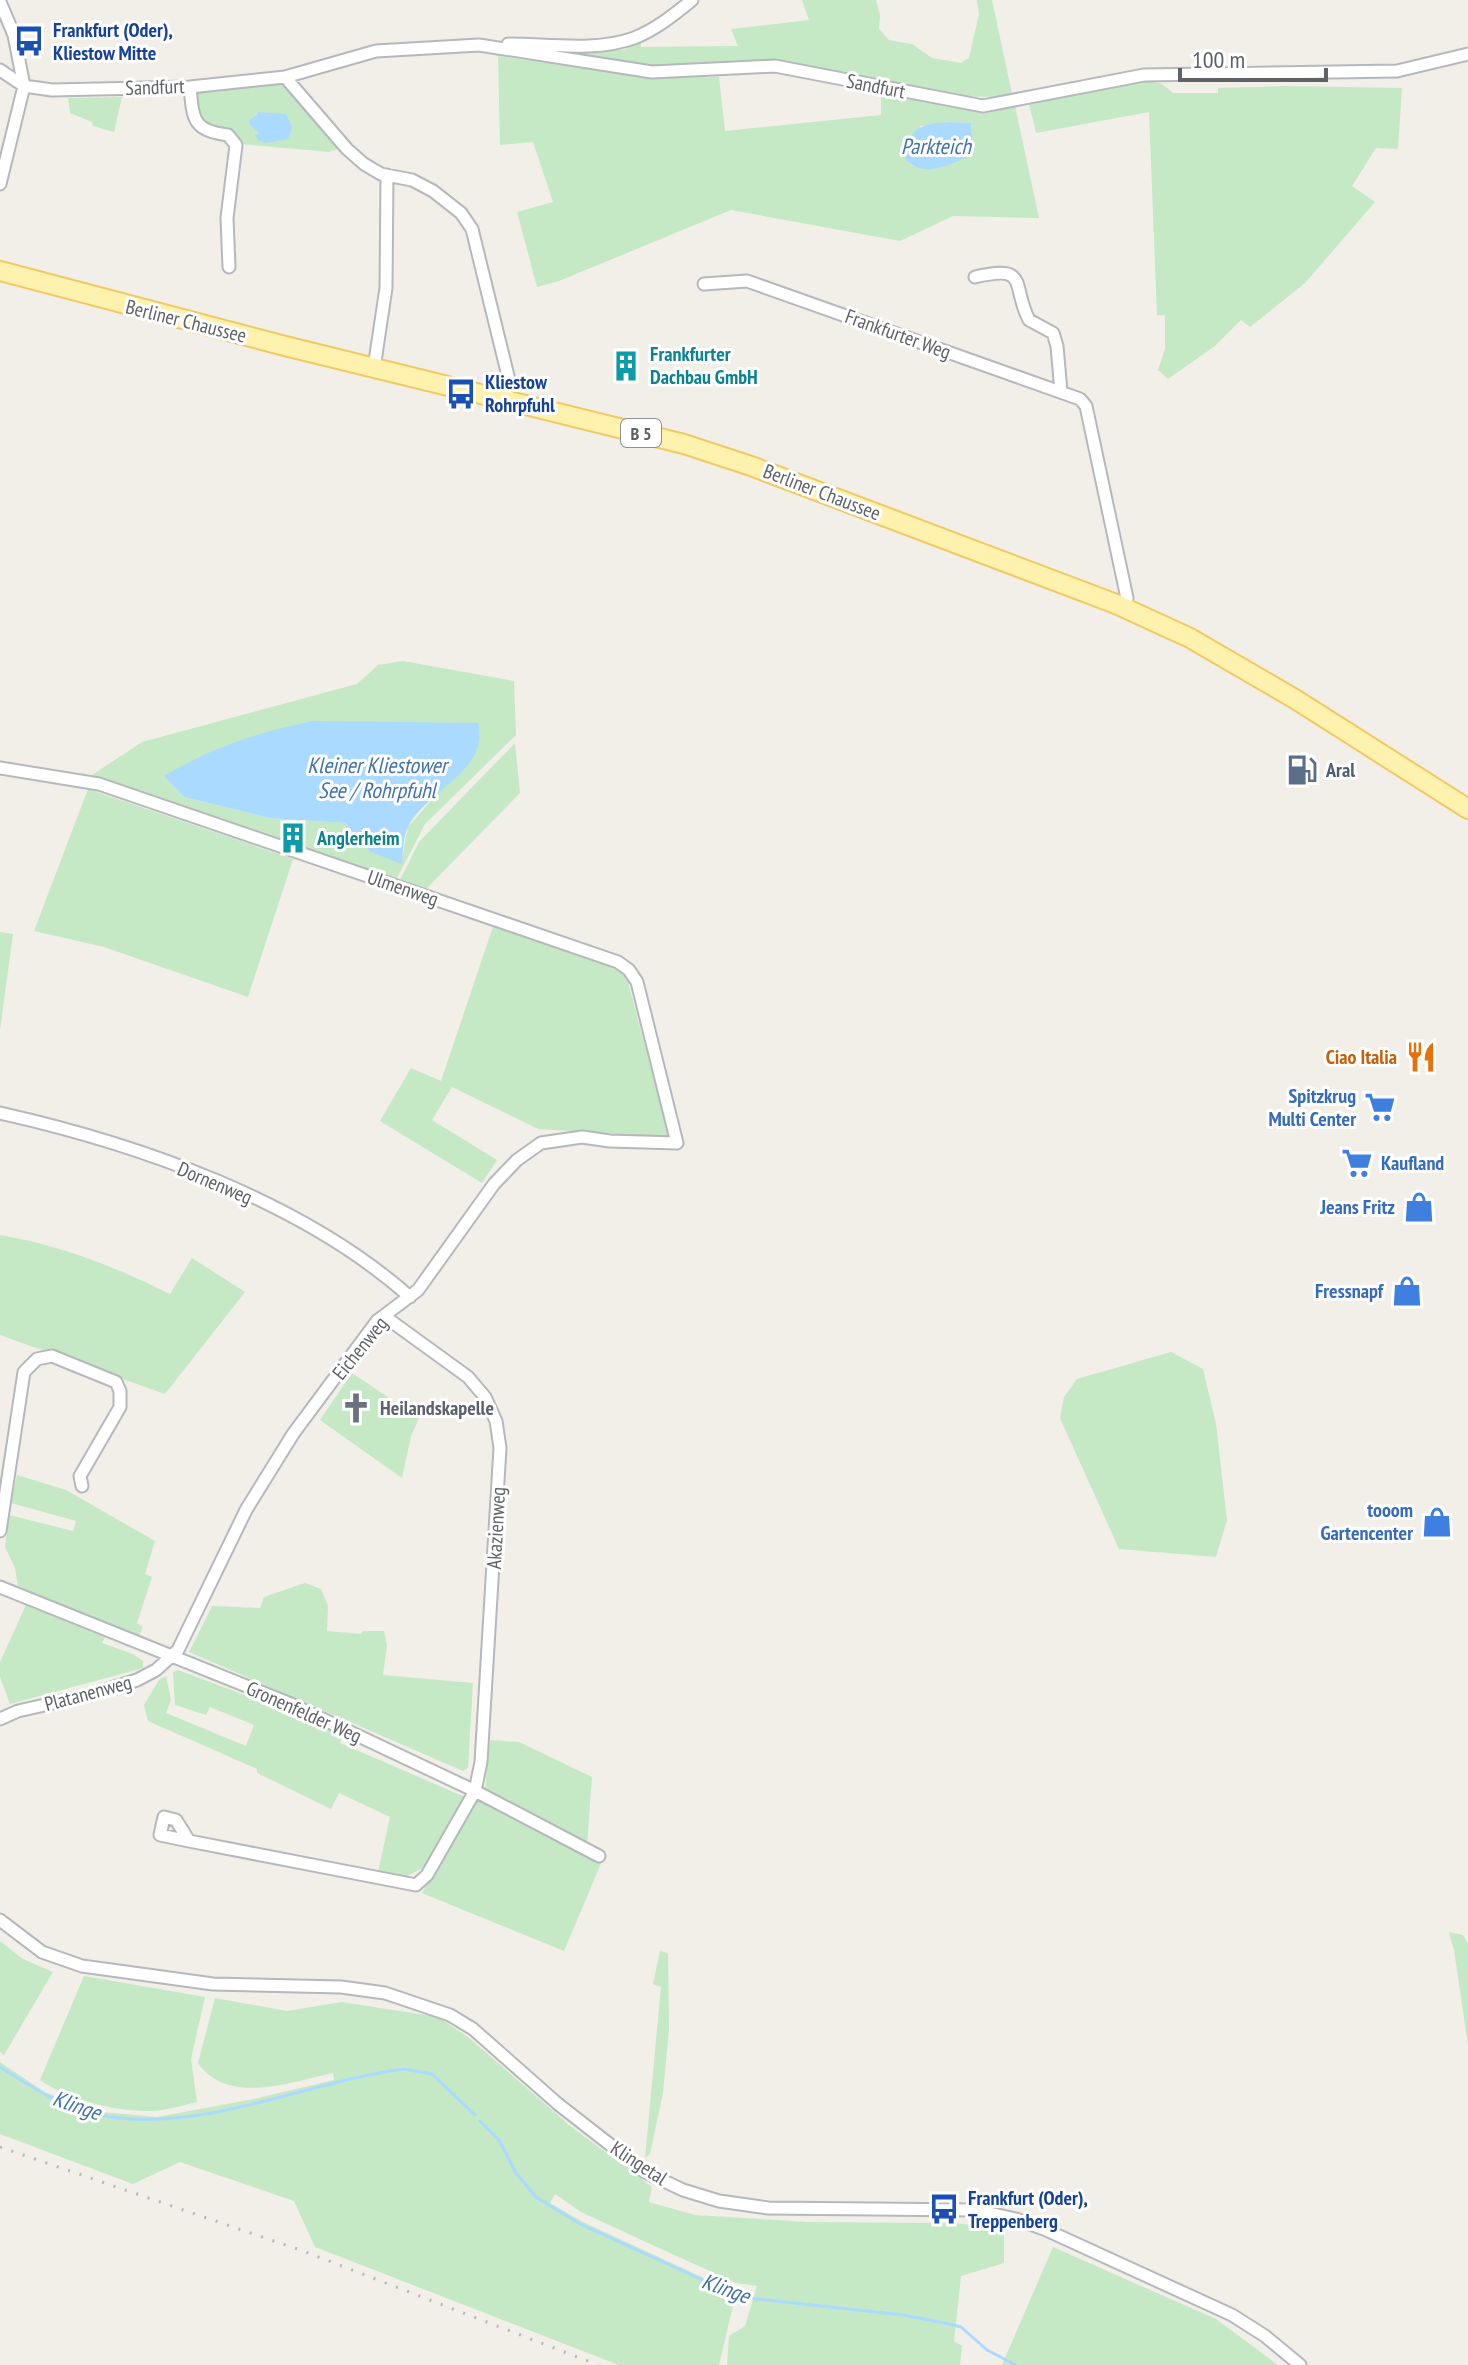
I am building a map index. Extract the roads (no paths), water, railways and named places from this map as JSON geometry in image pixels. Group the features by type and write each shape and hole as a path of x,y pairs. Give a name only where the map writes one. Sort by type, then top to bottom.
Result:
{"main road":[{"name":"Berliner Chaussee","path":"0,259 54,285"},
{"name":"Berliner Chaussee","path":"0,271 119,304 721,455 1195,630 1468,801"},
{"name":"Berliner Chaussee","path":"1127,605 1233,662 1468,809"}],"street":[{"path":"479,45 603,44 634,37 672,16 692,0"},
{"path":"0,2 14,35 24,86 0,184"},
{"name":"Sandfurt","path":"24,86 58,90 190,87 285,77 376,51 479,45 652,72 775,66 983,106 1144,75 1397,71 1468,54"},
{"path":"0,70 24,86"},
{"path":"285,77 347,149 364,164 387,175 412,180 433,191 449,201 472,229 509,380 506,400"},
{"path":"190,87 193,115 198,125 206,131 228,135 236,145 227,218 229,267"},
{"path":"374,368 386,288 387,175"},
{"path":"975,277 997,272 1016,279 1029,320 1053,333 1061,392"},
{"name":"Frankfurter Weg","path":"704,284 747,281 1080,399 1086,406 1127,605"},
{"name":"Ulmenweg","path":"0,768 99,784 618,962 629,970 637,982 677,1143"},
{"name":"Dornenweg","path":"0,1113 106,1140 206,1177 291,1216 336,1242 410,1297"},
{"name":"Eichenweg","path":"171,1658 178,1650 246,1510 293,1434 377,1321 418,1290 494,1184 517,1160 541,1143 582,1137 677,1143"},
{"name":"Akazienweg","path":"384,1316 468,1377 485,1397 496,1421 500,1448 496,1537 481,1762 475,1791"},
{"path":"0,1531 24,1372 37,1359 52,1356 116,1382 120,1391 120,1407 80,1476 82,1486"},
{"name":"Gronenfelder Weg","path":"0,1587 291,1704 475,1791 599,1856"},
{"name":"Platanenweg","path":"0,1719 18,1711 89,1695 137,1680 171,1658"},
{"path":"189,1841 416,1885 427,1875 475,1791"},
{"name":"Klingetal","path":"0,1920 42,1952 82,1966 213,1984 341,1987 385,1993 423,2004 473,2029 558,2104 645,2172 683,2190 719,2201 768,2208 976,2210 1016,2219 1232,2315 1265,2336 1300,2365"}],"water":[{"path":"258,112 286,114 292,127 288,139 266,143 258,140 255,135 259,133 249,120"},
{"name":"Parkteich","path":"949,122 971,123 973,146 966,158 934,169 919,168 905,159 909,140 917,129"},
{"name":"Kleiner Kliestower See / Rohrpfuhl","path":"313,721 478,723 479,740 475,754 408,827 402,864 370,852 345,823 269,818 184,797 164,776 236,742"}],"waterway":[{"name":"Klinge","path":"0,2067 76,2109 104,2116 142,2119 180,2118 217,2112 367,2075 404,2069 432,2074 475,2115"},
{"name":"Klinge","path":"480,2121 499,2140 516,2173 536,2197 580,2224 740,2297 903,2315 949,2324 961,2327 987,2350 1016,2365"}],"railway":[{"path":"0,2147 303,2251 598,2365"}],"place":[{"name":"Frankfurt (Oder), Kliestow Mitte","path":"29,41"},
{"name":"Frankfurter Dachbau GmbH","path":"626,366"},
{"name":"Kliestow Rohrpfuhl","path":"461,394"},
{"name":"Aral","path":"1302,770"},
{"name":"Anglerheim","path":"293,838"},
{"name":"Ciao Italia","path":"1421,1057"},
{"name":"Spitzkrug Multi Center","path":"1380,1107"},
{"name":"Kaufland","path":"1357,1163"},
{"name":"Jeans Fritz","path":"1419,1207"},
{"name":"Fressnapf","path":"1407,1291"},
{"name":"Heilandskapelle","path":"356,1408"},
{"name":"tooom Gartencenter","path":"1437,1522"},
{"name":"Frankfurt (Oder), Treppenberg","path":"944,2209"}]}
